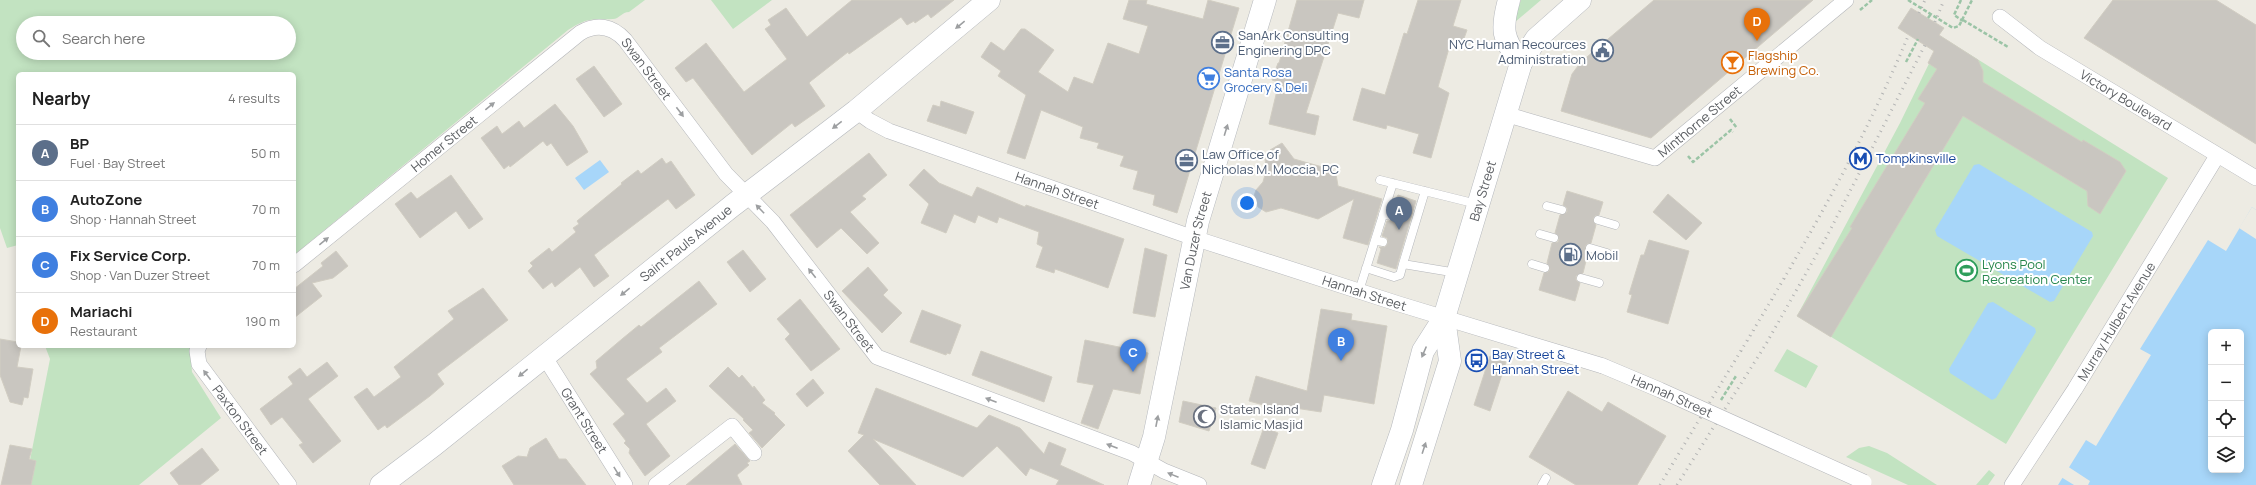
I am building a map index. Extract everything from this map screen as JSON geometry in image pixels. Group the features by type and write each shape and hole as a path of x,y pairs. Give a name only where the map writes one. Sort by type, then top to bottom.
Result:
{"main road":[{"name":"Saint Pauls Avenue","path":"381,485 747,195 856,111 989,0"},
{"name":"Van Duzer Street","path":"1139,485 1148,462 1194,238 1265,0"},
{"path":"1509,0 1503,29 1511,50 1521,63"},
{"name":"Bay Street","path":"1383,485 1402,430 1423,351 1444,318 1504,114 1521,63 1536,39 1580,0"},
{"name":"Bay Street","path":"1411,485 1450,360 1444,318"}],"street":[{"name":"Minthorne Street","path":"1504,114 1655,158 1846,0"},
{"name":"Victory Boulevard","path":"2000,17 2040,48 2217,156 2256,178"},
{"name":"Swan Street","path":"597,26 612,29 625,40 726,174 773,222 877,357 1132,453 1164,471 1199,485"},
{"name":"Homer Street","path":"296,264 580,33 597,26"},
{"name":"Hannah Street","path":"856,111 870,121 889,131 1194,238 1444,318 1602,366 1653,386 1867,484"},
{"name":"Murray Hulbert Avenue","path":"2012,485 2088,370 2217,156"},
{"name":"Paxton Street","path":"198,349 199,364 203,370 289,485"},
{"name":"Grant Street","path":"544,356 625,485"},
{"path":"656,485 732,426 754,453"}],"lane":[{"path":"1380,180 1478,204"},
{"path":"1359,291 1366,268 1379,241 1387,215 1393,183"},
{"path":"1366,268 1394,277 1400,275 1414,222 1425,191"},
{"path":"1547,206 1562,210"},
{"path":"1598,220 1615,225"},
{"path":"1540,234 1554,238"},
{"path":"1590,248 1607,253"},
{"path":"1403,264 1458,273"},
{"path":"1532,264 1545,268"},
{"path":"1581,278 1599,283"}],"path":[{"path":"1855,14 1872,0"},
{"path":"1908,0 1953,28 1960,26 1972,0"},
{"path":"1961,0 1954,15 1970,26"},
{"path":"1928,18 1931,14"},
{"path":"1963,20 2007,46"},
{"path":"1906,62 1918,39"},
{"path":"1730,120 1737,128"},
{"path":"1688,156 1693,162 1731,130 1733,132"},
{"path":"1721,399 1736,376"}],"green space":[{"path":"0,0 645,0 629,12 624,13 615,19 589,20 568,30 296,253 296,72 16,72 16,246 7,248 0,228"},
{"path":"711,0 772,0 733,29"},
{"path":"1521,0 1541,0 1515,22 1514,20"},
{"name":"Lyons Pool Recreation Center","path":"1942,37 2168,178 2006,444 1797,316 1900,123"},
{"path":"46,348 190,348 192,372 221,418 139,485 31,485 36,461 30,460 50,359"},
{"path":"1787,349 1818,366 1806,388 1774,371"},
{"path":"1869,446 1887,453 1937,485 1908,485 1846,457 1859,448"},
{"path":"1989,470 1995,475 1988,485 1976,485"}],"water":[{"path":"600,160 609,172 584,190 575,178"},
{"path":"1979,164 2092,232 2093,236 2054,301 2050,302 1937,236 1935,230 1974,165"},
{"path":"2252,207 2256,210 2256,485 2058,485 2086,440 2096,446 2151,355 2140,349 2208,240 2226,251"},
{"path":"1993,302 2035,328 2036,332 1996,398 1992,400 1950,373 1949,369 1988,303"}],"pier":[{"path":"2252,207 2256,210 2256,239 2239,228"},
{"path":"2067,466 2090,481 2088,485 2074,485 2061,477"}],"building":[{"path":"852,0 954,0 931,18 928,14 915,23 914,21 907,25 901,17 849,54 848,52 809,83 825,106 795,127 792,123 752,155 693,78 686,82 675,68 706,43 744,92 787,59 765,29 771,25 768,20 786,8 807,37"},
{"path":"1129,0 1147,0 1146,4 1203,19 1208,0 1239,8 1177,213 1153,205 1155,195 1133,189 1138,171 1120,166 1124,156 1097,148 1099,143 1080,138 1083,127 1041,110 1025,159 1007,153 1026,95 998,76 1001,71 981,57 991,42 1004,51 1021,29 1025,29 1054,50 1038,72 1068,92 1074,77 1093,84 1108,43 1139,54 1148,26 1123,19"},
{"path":"1297,0 1364,0 1359,18 1338,13 1306,113 1319,116 1315,135 1269,124 1279,82 1272,80 1279,63"},
{"path":"1418,0 1461,0 1453,26 1467,30 1462,44 1451,41 1438,87 1449,93 1431,158 1413,153 1419,134 1387,125 1386,129 1353,120 1362,88 1385,95 1404,33 1407,34"},
{"path":"1654,0 1813,0 1651,138 1561,111 1572,74 1581,62"},
{"path":"2113,0 2216,0 2256,25 2256,144 2084,38"},
{"path":"1911,8 1944,28 1939,35 1978,60 1983,71 1983,82 2082,142 2083,140 2120,162 2126,171 2100,214 2088,206 2087,191 1963,116 1831,337 1797,316 1852,228 1850,227 1925,103 1918,99 1937,69 1928,63 1934,51 1898,28"},
{"path":"594,66 622,104 604,117 576,79"},
{"path":"941,101 974,112 966,134 927,121 933,105 940,107"},
{"path":"555,104 573,126 588,152 567,166 551,143 547,146 543,141 510,167 509,165 504,169 481,138 497,126 502,134 519,121 524,128"},
{"path":"1282,143 1294,159 1333,170 1336,174 1338,186 1382,199 1368,245 1343,238 1354,199 1318,219 1281,208 1266,212 1258,207 1254,196 1256,190 1263,182 1266,171 1265,157 1270,150"},
{"path":"869,153 887,175 862,196 866,199 850,212 879,243 867,254 841,228 817,248 790,215"},
{"path":"662,158 666,164 671,161 695,195 676,209 668,199 594,255 609,276 594,287 580,267 555,287 552,282 543,289 528,271 533,266 530,263 549,248 552,252 576,232 573,228 579,224 577,221 622,184 621,183 638,170 641,174"},
{"path":"924,169 939,183 972,197 977,187 1025,207 1026,205 1124,239 1108,288 1055,269 1054,273 1036,267 1043,247 1037,244 1039,232 999,217 997,223 978,215 975,223 954,214 946,233 921,223 929,204 909,185"},
{"path":"451,175 483,219 469,229 456,211 420,238 395,204 411,192 417,199"},
{"path":"1567,191 1603,202 1599,215 1595,216 1593,219 1596,225 1591,243 1587,244 1585,247 1588,253 1583,273 1576,276 1576,280 1580,283 1575,301 1539,290 1544,273 1548,272 1550,269 1547,263 1552,243 1558,242 1559,239 1555,233 1560,215 1567,212 1567,208 1563,205"},
{"path":"1668,194 1702,223 1686,240 1653,212"},
{"path":"1398,195 1416,201 1396,269 1377,263 1381,249 1379,247 1385,247 1388,243 1387,238 1382,236 1387,221 1393,221 1396,218 1395,212 1390,210"},
{"path":"1649,240 1689,251 1668,324 1627,312 1632,295 1629,294 1641,255 1644,255"},
{"path":"1145,248 1167,255 1155,317 1133,313"},
{"path":"743,250 766,279 750,292 727,262"},
{"path":"336,251 348,266 333,278 312,283 322,296 296,316 296,287 323,266 321,263"},
{"path":"868,267 888,290 883,295 902,313 882,333 842,291"},
{"path":"699,281 717,304 659,348 662,352 626,379 647,403 666,388 676,401 646,424 670,456 645,476 629,453 630,449 624,443 626,441 613,424 625,414 590,374 597,368 596,361 639,325 641,327"},
{"path":"483,288 508,320 437,374 444,384 430,396 387,428 385,425 378,430 354,397 367,388 374,397 401,377 394,367 454,319 448,311"},
{"path":"800,299 840,349 811,371 785,339 790,334 777,319"},
{"path":"1321,309 1352,314 1351,320 1387,326 1374,404 1324,395 1321,412 1282,406 1281,410 1249,401 1256,376 1307,391"},
{"path":"922,310 961,325 950,354 947,353 946,355 910,342"},
{"path":"0,339 16,342 16,348 21,348 17,367 33,369 28,398 24,397 22,405 10,402 0,375"},
{"path":"1085,340 1148,353 1140,394 1113,389 1098,429 1081,423 1094,385 1077,382"},
{"path":"981,351 1052,377 1044,402 972,375"},
{"path":"1490,356 1506,362 1490,411 1474,405"},
{"path":"327,362 338,376 308,399 341,441 313,463 299,445 303,443 282,417 271,425 260,409 293,384 288,377 300,368 307,377"},
{"path":"728,367 739,378 742,375 753,388 754,386 765,400 762,403 775,413 774,414 785,425 762,448 749,433 753,430 743,420 744,419 709,386"},
{"path":"813,379 824,393 807,407 796,394"},
{"path":"876,388 977,428 989,415 1020,428 1044,454 1049,442 1066,449 1060,465 1104,485 1056,485 1059,480 1030,468 1026,476 997,446 963,477 873,439 916,485 880,485 848,451 864,435 858,433"},
{"path":"1568,391 1602,412 1608,402 1666,436 1637,485 1576,485 1529,457"},
{"path":"1183,401 1216,408 1209,431 1179,422"},
{"path":"1264,427 1278,433 1265,469 1251,464"},
{"path":"546,438 559,459 566,459 586,485 514,485 502,466 518,456 527,457 530,448"},
{"path":"735,444 750,461 747,463 749,465 737,475 742,485 686,485"},
{"path":"10,445 32,449 29,459 36,461 31,485 1,485"},
{"path":"202,448 219,470 200,485 179,485 170,473"}],"railway":[{"path":"1919,13 1925,0"},
{"path":"1935,22 1944,0"},
{"path":"1660,485 1760,320 1824,208 1883,93 1909,34"},
{"path":"1677,485 1766,344 1827,236 1925,45"}],"place":[{"name":"Mariachi","path":"1757,41"},
{"name":"SanArk Consulting Enginering DPC","path":"1223,42"},
{"name":"NYC Human Recources Administration","path":"1602,51"},
{"name":"Flagship Brewing Co.","path":"1733,62"},
{"name":"Santa Rosa Grocery & Deli","path":"1209,79"},
{"name":"Tompkinsville","path":"1860,158"},
{"name":"Law Office of Nicholas M. Moccia, PC","path":"1187,161"},
{"name":"BP","path":"1399,230"},
{"name":"Mobil","path":"1571,255"},
{"name":"Lyons Pool Recreation Center","path":"1967,271"},
{"name":"AutoZone","path":"1341,361"},
{"name":"Bay Street & Hannah Street","path":"1476,361"},
{"name":"Fix Service Corp.","path":"1133,372"},
{"name":"Staten Island Islamic Masjid","path":"1204,416"}]}
